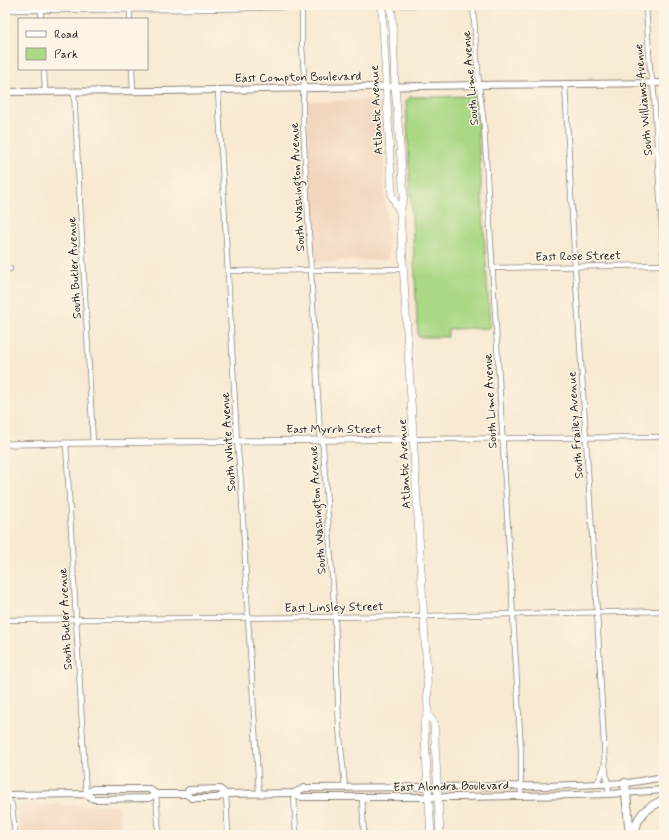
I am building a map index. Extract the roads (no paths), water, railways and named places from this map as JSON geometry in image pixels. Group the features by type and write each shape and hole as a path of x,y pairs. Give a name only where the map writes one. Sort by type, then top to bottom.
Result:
{"highway":[{"path":"625,783 630,835"},
{"path":"635,835 638,821 643,813 651,806 664,800"}],"main road":[{"name":"Atlantic Avenue","path":"382,5 392,196 400,212"},
{"name":"Atlantic Avenue","path":"391,5 395,86 404,196 400,212 427,673 428,714 424,723 431,835"},
{"name":"East Compton Boulevard","path":"5,92 664,83"},
{"name":"Atlantic Avenue","path":"428,714 434,723 440,835"},
{"name":"East Alondra Boulevard","path":"5,794 86,794 94,799 149,798 156,794 186,794 192,798 217,798 226,794 294,793 304,788 608,784 664,777"},
{"name":"East Alondra Boulevard","path":"86,794 93,789 149,789 156,794"},
{"name":"East Alondra Boulevard","path":"294,793 302,798 362,798 609,794 664,790"}],"street":[{"path":"126,5 131,7"},
{"path":"5,10 41,7 214,6 259,8 301,5 369,5"},
{"name":"South Washington Avenue","path":"301,5 304,75 303,125 320,434 324,455 335,617 339,727 345,787"},
{"path":"391,5 485,5"},
{"name":"South Lime Avenue","path":"473,5 479,85 484,125 493,268 520,751 521,796"},
{"name":"South Williams Avenue","path":"646,5 650,70 654,94 664,265"},
{"path":"41,7 42,18"},
{"path":"130,18 131,7"},
{"path":"44,70 45,91"},
{"path":"132,70 133,91"},
{"name":"South Frailey Avenue","path":"565,84 574,267 597,612 605,765 609,794"},
{"name":"South White Avenue","path":"218,90 259,793"},
{"name":"South Butler Avenue","path":"74,92 94,443"},
{"name":"East Rose Street","path":"493,268 664,265"},
{"path":"229,270 404,269"},
{"name":"East Myrrh Street","path":"5,444 664,436"},
{"name":"South Butler Avenue","path":"66,443 86,794"},
{"name":"East Linsley Street","path":"5,620 424,616 664,611"},
{"name":"South Frailey Avenue","path":"596,784 605,765"},
{"path":"294,793 296,835"},
{"path":"5,794 12,805 14,835"},
{"path":"156,794 158,835"},
{"path":"226,794 228,835"},
{"path":"362,798 364,835"}]}
